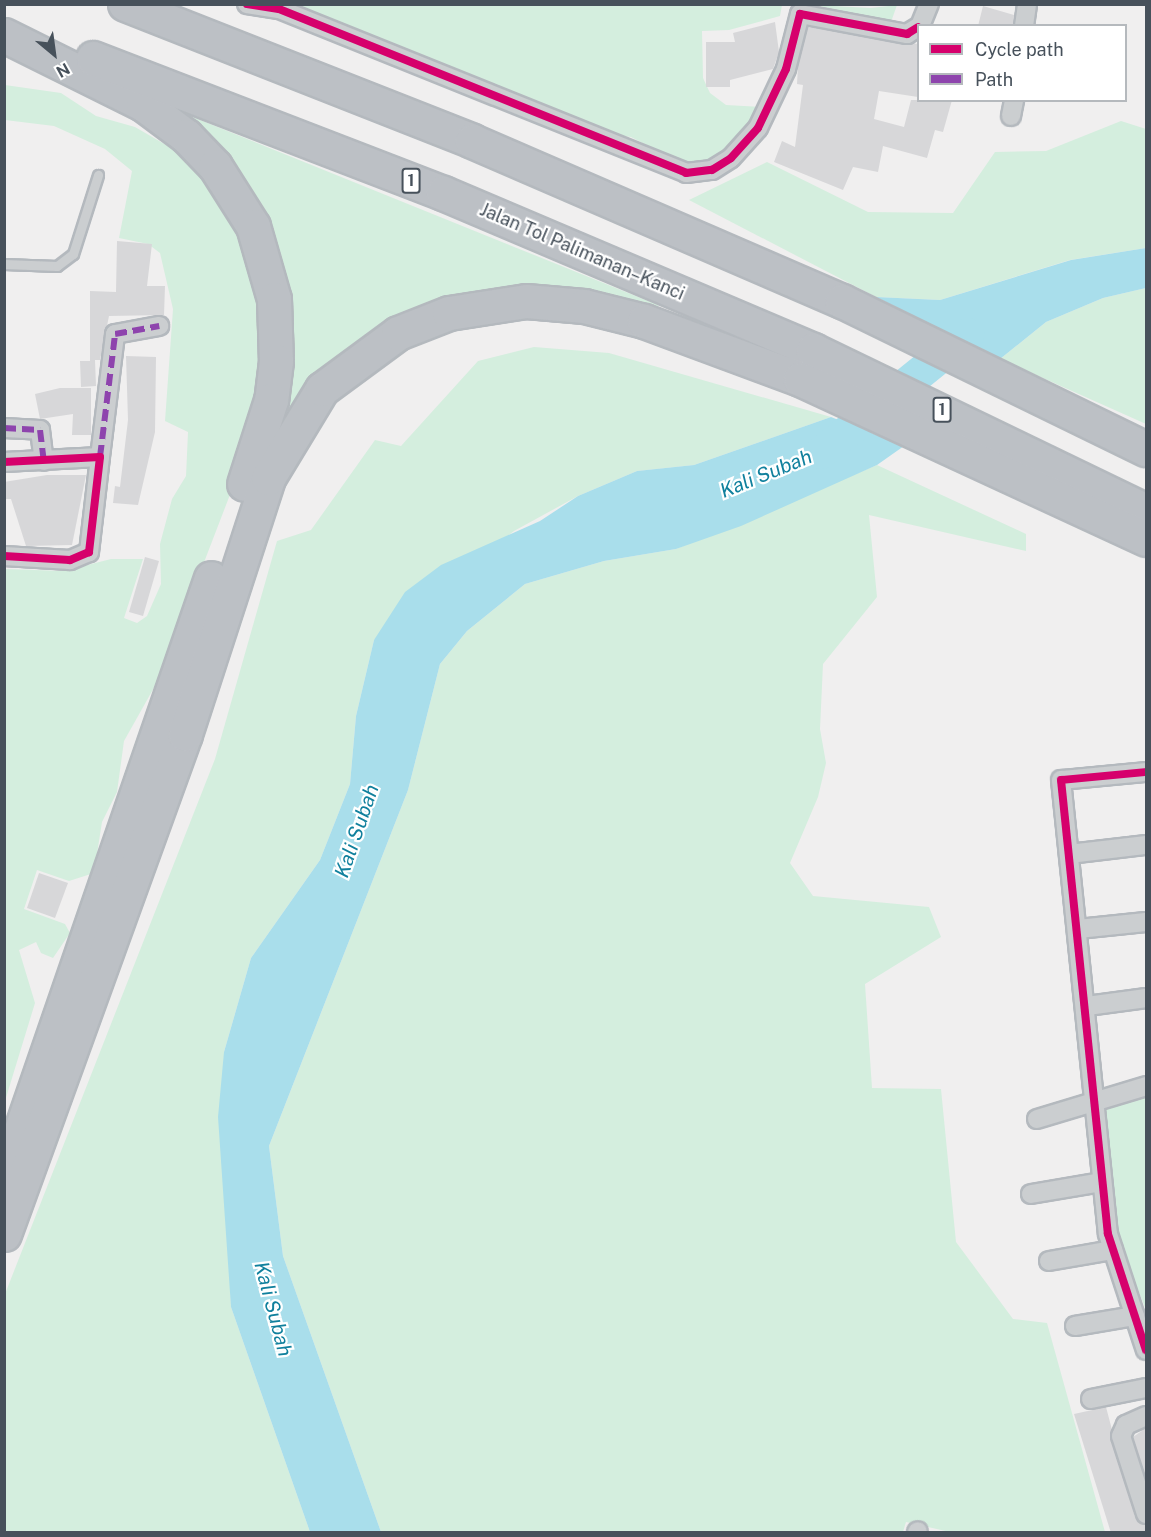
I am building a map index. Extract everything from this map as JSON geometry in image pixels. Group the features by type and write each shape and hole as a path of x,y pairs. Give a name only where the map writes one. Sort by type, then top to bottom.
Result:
{"highway":[{"path":"125,4 472,141 842,301 1146,449"},
{"name":"Jalan Tol Palimanan–Kanci","path":"4,24 442,193 813,350 1062,482 1146,511"},
{"path":"4,35 143,104 215,166 253,226 265,259 276,329 271,400 260,439 4,1177"},
{"path":"4,1234 185,734 257,503 286,440 322,389 368,351 425,321 526,301 584,306 644,321 800,379 1062,482 1146,539"}],"street":[{"path":"247,4 279,9 686,173 712,170 731,158 758,128 786,69 800,14 907,34 917,27"},
{"path":"920,24 929,4"},
{"path":"1024,24 1027,4"},
{"path":"4,556 70,560 86,555 115,334 159,326"},
{"path":"4,428 40,430 44,461"},
{"path":"4,462 100,457"},
{"path":"1146,772 1061,780 1087,1006 1091,1102 1101,1182 1113,1250 1146,1350"},
{"path":"1069,854 1146,845"},
{"path":"1078,929 1146,922"},
{"path":"1087,1006 1146,998"},
{"path":"1037,1119 1146,1086"},
{"path":"1031,1194 1101,1182"},
{"path":"1048,1261 1113,1250"},
{"path":"1075,1326 1135,1316"},
{"path":"1091,1399 1146,1388"},
{"path":"1146,1416 1126,1425 1122,1436 1146,1514"}],"lane":[{"path":"4,264 57,266 73,254 98,176"}],"green space":[{"path":"289,5 782,5 780,16 729,30 702,31 703,78 710,93 726,105 762,107 721,155 700,164 679,162 631,137 607,134"},
{"path":"815,5 871,8 897,5 891,22"},
{"path":"5,85 61,93 96,116 135,127 192,160 238,232 266,339 266,372 236,479 160,677 124,741 117,792 102,822 94,873 69,881 37,870 24,909 65,924 70,933 53,958 41,953 36,942 19,950 35,1003 5,1101 5,569 64,571 111,559 143,559 124,618 137,623 147,616 161,584 160,544 172,499 186,476 188,432 165,421 173,309 160,253 148,244 119,238 132,171 105,149 54,126 5,120"},
{"path":"173,109 658,305 659,308 464,299 276,442 290,329"},
{"path":"1121,121 1146,129 1146,248 1070,260 940,300 876,297 689,200 767,162 868,212 953,213 995,152 1046,151"},
{"path":"1146,288 1146,424 1000,359 1046,322 1103,298"},
{"path":"534,347 609,353 831,417 694,465 637,471 578,496 514,531 374,640 356,716 350,784 320,860 251,958 224,1052 231,1307 310,1532 5,1532 5,1294 215,759 277,541 311,530 375,440 401,446 478,361"},
{"path":"877,465 1026,534 1026,551 869,515 877,597 823,664 820,729 826,763 818,797 790,863 813,896 929,907 941,937 865,984 872,1088 941,1089 956,1242 1013,1319 1047,1323 1105,1532 950,1532 906,1522 903,1532 381,1532 283,1256 269,1146 408,790 440,664 467,631 525,584 604,561 676,549"},
{"path":"1146,1092 1146,1310 1111,1222 1102,1107"}],"water":[{"path":"1146,248 1146,288 1103,298 1046,322 1000,359 876,297 940,300 1071,260"},
{"name":"Kali Subah","path":"831,417 904,446 877,465 741,526 676,549 604,561 525,584 467,631 440,664 408,790 269,1146 283,1256 381,1532 310,1532 231,1307 218,1117 224,1052 251,958 320,860 350,784 356,716 374,640 405,592 441,565 540,521 578,496 637,471 694,465"}],"building":[{"path":"983,6 1014,15 1013,24 978,24"},
{"path":"775,22 779,52 773,69 730,80 730,87 706,87 706,42 735,42 733,33"},
{"path":"808,27 917,44 917,97 879,91 874,119 904,127 911,100 951,102 943,132 935,130 927,158 883,146 878,172 853,167 843,190 774,162 782,141 795,147 803,85 797,84 798,66"},
{"path":"117,241 152,244 147,286 165,286 164,315 109,316 100,360 95,360 96,386 81,387 80,361 90,361 90,291 116,292"},
{"path":"126,356 156,357 155,432 138,505 113,503 115,486 120,487 128,420"},
{"path":"60,388 91,388 91,435 72,435 73,414 40,419 35,394"},
{"path":"47,475 86,475 72,545 26,546 11,499 4,499 4,482"},
{"path":"145,557 159,561 143,616 129,612"},
{"path":"39,873 68,883 55,918 27,908"},
{"path":"1106,1407 1135,1517 1146,1525 1146,1533 1111,1533 1074,1414"},
{"path":"1146,1428 1146,1479 1133,1437"}],"waterway":[{"path":"821,452 967,334"}],"marked path":[{"path":"100,457 115,334 159,326"},
{"path":"4,428 40,430 44,461"}],"cycle path":[{"path":"247,4 279,9 686,173 712,170 731,158 758,128 786,69 800,14 907,34 917,28"},
{"path":"4,462 100,457 89,552 70,560 4,556"},
{"path":"1146,772 1061,780 1108,1234 1146,1350"}]}
